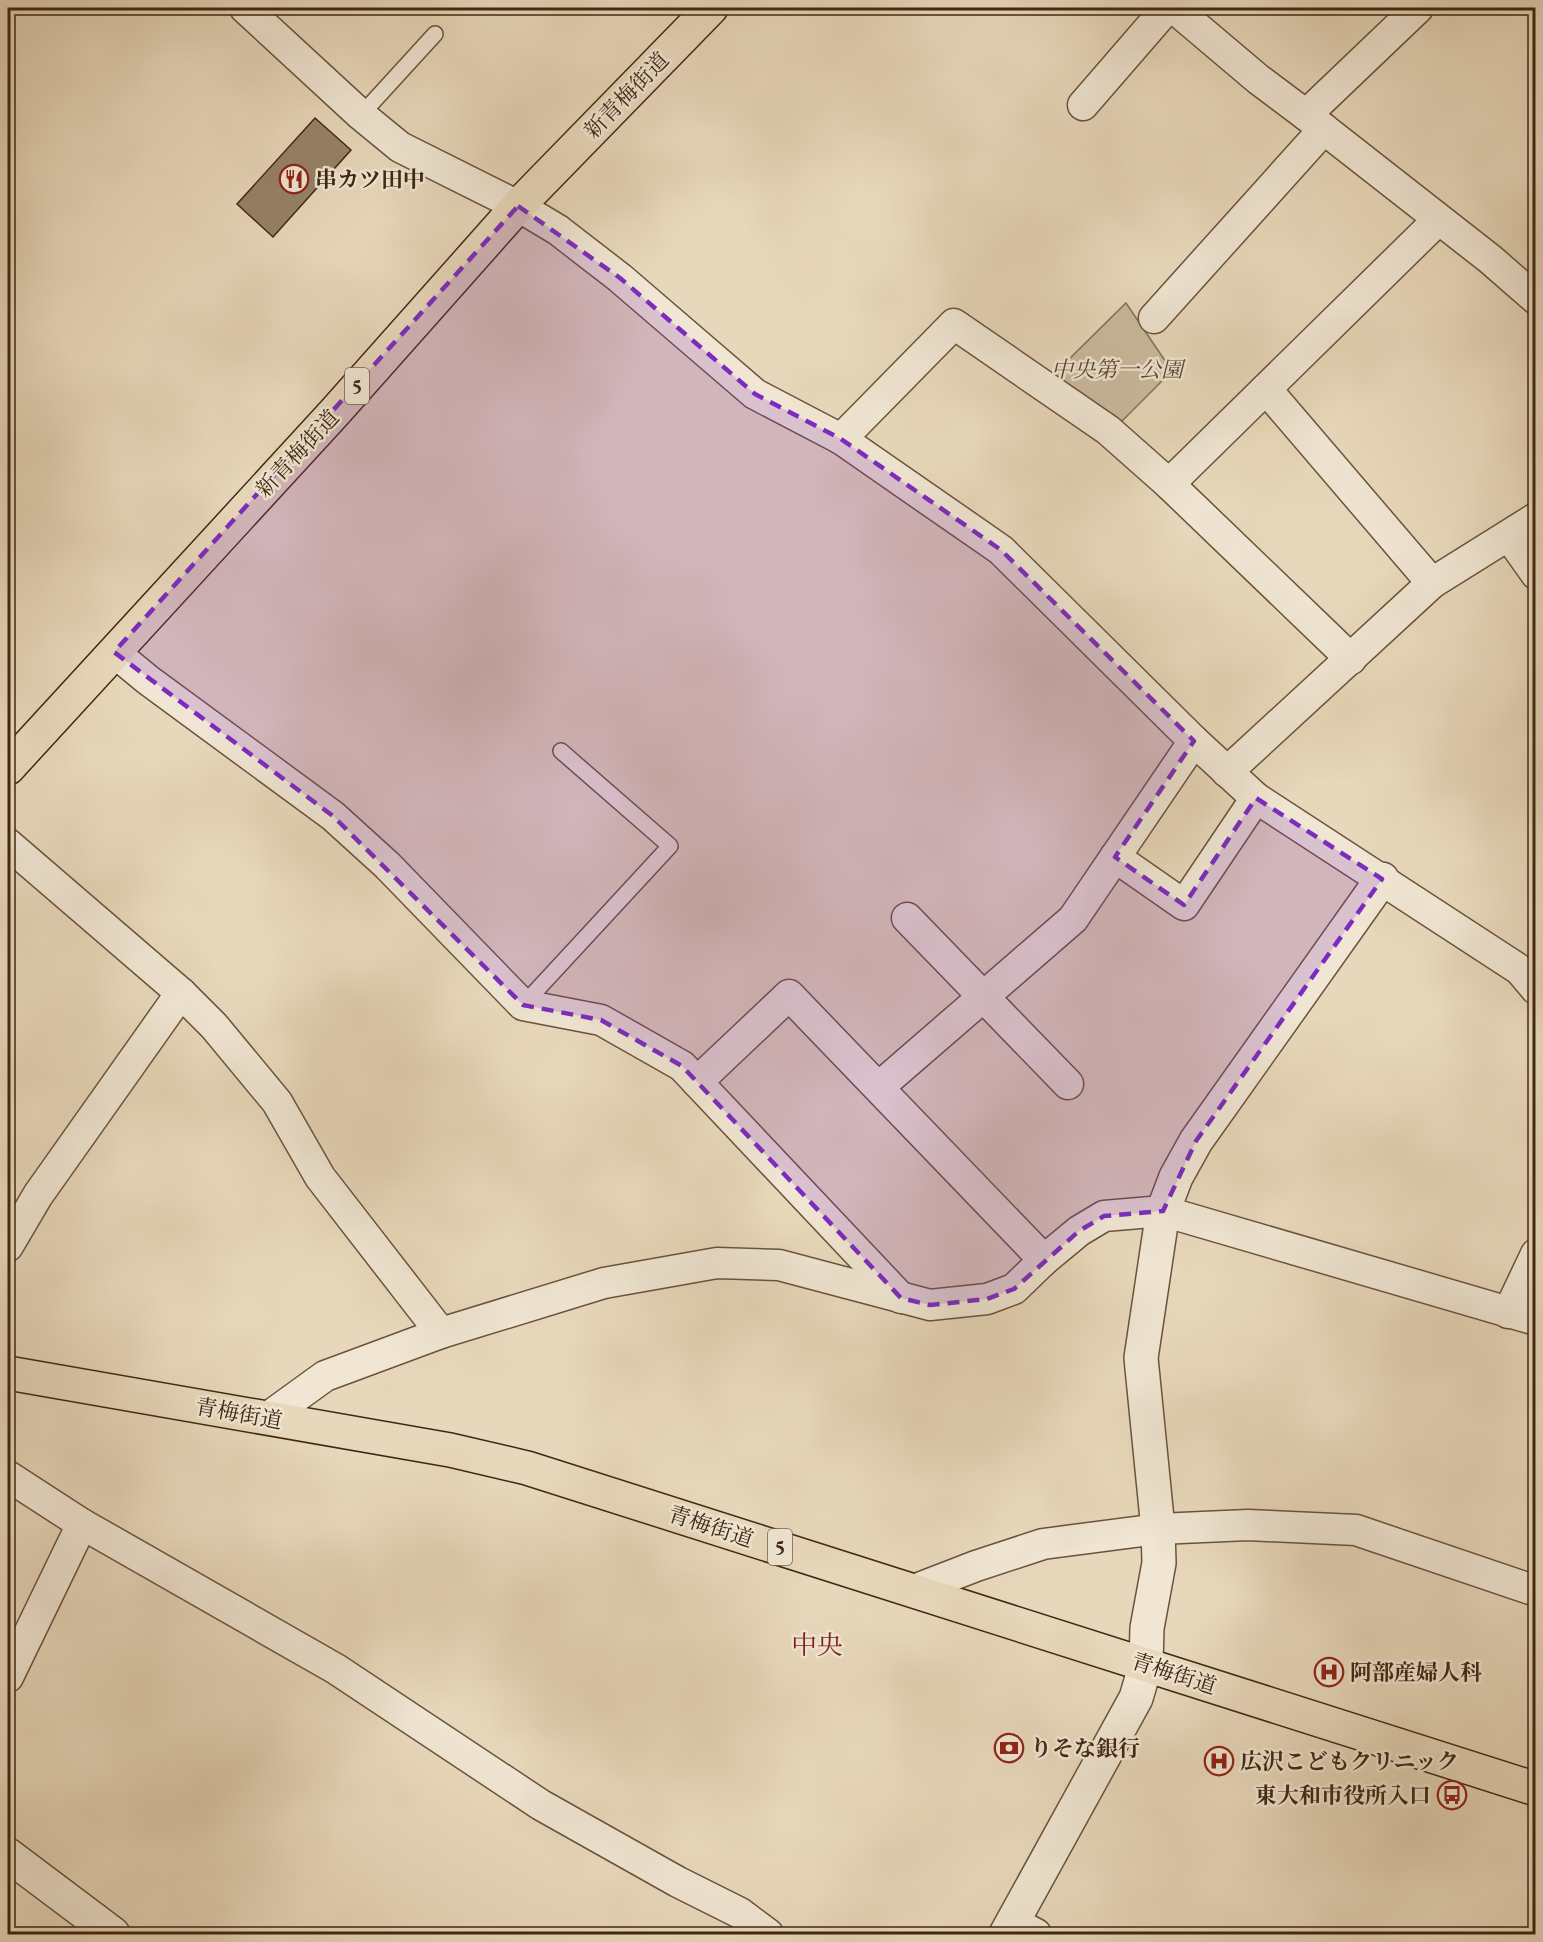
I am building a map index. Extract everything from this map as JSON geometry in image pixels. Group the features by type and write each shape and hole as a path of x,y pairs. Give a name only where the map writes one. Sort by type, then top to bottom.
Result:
{"main road":[{"name":"新青梅街道","path":"8,768 335,412 518,206 709,8"},
{"name":"青梅街道","path":"8,1374 450,1450 527,1468 1536,1789"}],"street":[{"path":"245,8 361,115 400,147 518,206 558,230 620,278 755,394 841,439 1001,550 1194,741 1256,798 1520,970 1536,989"},
{"path":"1083,105 1167,8"},
{"path":"1174,8 1258,79 1490,259 1536,299"},
{"path":"1154,318 1315,122 1418,8"},
{"path":"1169,484 1438,220"},
{"path":"841,439 954,324 1108,429 1169,484 1351,659"},
{"path":"1266,389 1432,583"},
{"path":"1227,772 1432,583 1536,518"},
{"path":"1509,536 1536,574"},
{"path":"114,652 148,680 333,816 387,865 523,1005 602,1020 682,1066 901,1298"},
{"path":"879,1087 1072,919 1194,741"},
{"path":"1115,857 1184,905 1256,798"},
{"path":"8,844 182,993 214,1026 277,1102 320,1177 441,1333"},
{"path":"1018,1930 1136,1698 1146,1664 1147,1628 1159,1563 1158,1529 1142,1359 1163,1211 1176,1177 1196,1141 1382,879"},
{"path":"907,918 1068,1084"},
{"path":"8,1246 38,1195 182,993"},
{"path":"697,1082 789,995 1044,1260"},
{"path":"267,1418 325,1376 441,1333 604,1283 717,1263 779,1265 930,1305 987,1299 1014,1289 1079,1231 1104,1216 1163,1211 1522,1317 1536,1254"},
{"path":"8,1476 82,1524 336,1669 541,1804 678,1882 740,1913 768,1935"},
{"path":"8,1677 82,1524"},
{"path":"914,1590 1043,1544 1158,1529 1248,1525 1356,1530 1536,1591"},
{"path":"8,1855 113,1935"}],"lane":[{"path":"361,115 435,34"},
{"path":"523,1005 670,846 561,751"}],"highlighted area":[{"path":"518,206 620,278 755,394 841,439 1001,550 1194,741 1115,857 1184,905 1256,798 1382,879 1196,1141 1163,1211 1104,1216 1079,1231 1014,1289 987,1299 930,1305 901,1298 682,1066 601,1020 523,1005 333,816 114,652"}],"green space":[{"name":"中央第一公園","path":"1126,303 1172,371 1122,421 1054,374"}],"building":[{"path":"315,118 351,150 273,237 237,204"}],"place":[{"name":"串カツ田中","path":"294,179"},
{"name":"阿部産婦人科","path":"1329,1672"},
{"name":"りそな銀行","path":"1009,1748"},
{"name":"広沢こどもクリニック","path":"1219,1761"},
{"name":"東大和市役所入口","path":"1452,1795"}],"district":[{"name":"中央","path":"817,1645"}]}
